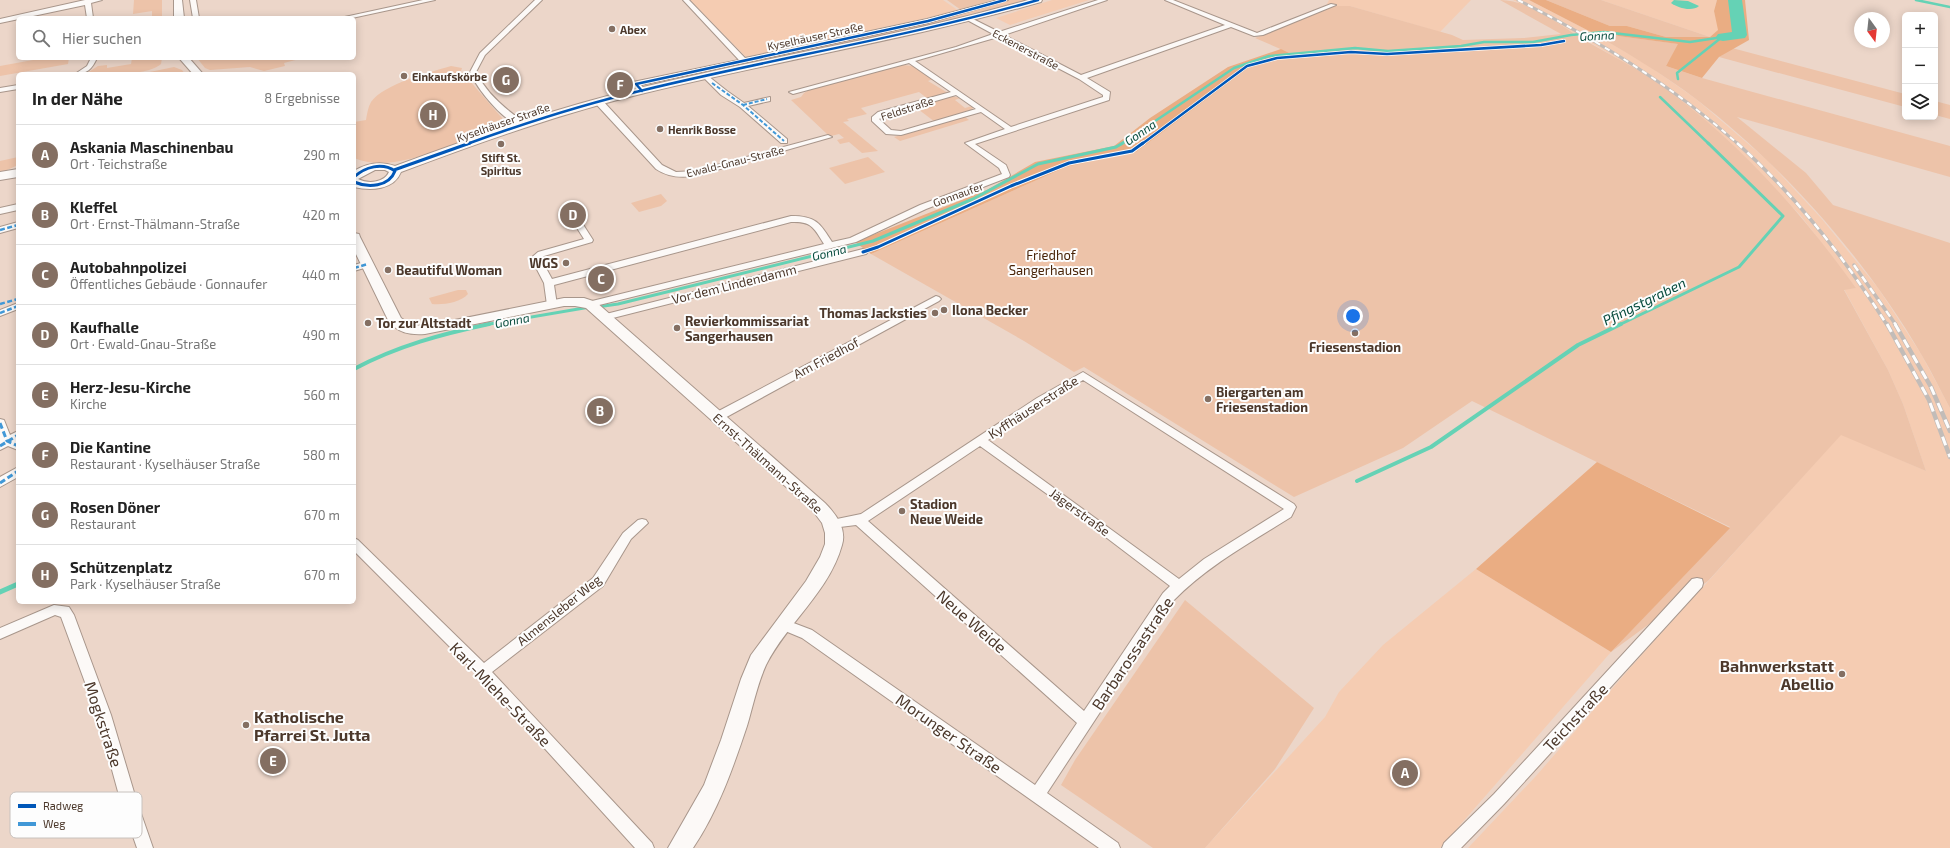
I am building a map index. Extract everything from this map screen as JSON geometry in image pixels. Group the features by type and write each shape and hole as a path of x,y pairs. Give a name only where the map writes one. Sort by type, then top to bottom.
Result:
{"main road":[{"path":"178,0 179,16"},
{"name":"Kyselhäuser Straße","path":"394,170 521,124 599,102 642,91 971,20 1038,0"},
{"path":"186,60 196,72"},
{"path":"380,166 394,170 395,173 386,181 371,185 356,179 380,166"},
{"path":"0,176 16,173"},
{"path":"356,241 395,320 400,326 408,329 425,330 578,301 596,309"},
{"name":"Ernst-Thälmann-Straße","path":"596,309 819,507 832,524 834,539 828,559 812,586 783,624 758,662 728,752 712,792 680,848"}],"street":[{"path":"22,16 88,1 99,0"},
{"path":"193,0 196,16"},
{"path":"353,16 432,0"},
{"path":"521,124 498,104 475,78 473,72 475,65 482,54 539,0"},
{"path":"686,0 743,60"},
{"name":"Kyselhäuser Straße","path":"642,91 636,84 928,21 1005,0"},
{"path":"793,92 1001,36 1018,28 1104,0"},
{"path":"1168,0 1249,33 1261,34 1333,5"},
{"path":"88,1 90,16"},
{"path":"0,21 16,17"},
{"name":"Eckenerstraße","path":"971,20 1081,78"},
{"path":"1081,78 1231,25"},
{"path":"81,72 90,67 93,60"},
{"name":"Feldstraße","path":"910,61 1010,129"},
{"path":"706,77 724,93 743,105 784,141"},
{"name":"Gonnaufer","path":"829,245 856,239 923,207 1006,176 1003,168 969,143 1106,98 1107,94 1081,78"},
{"path":"0,90 16,87"},
{"name":"Feldstraße","path":"956,93 881,114 876,119 889,132 901,133 981,110"},
{"path":"743,105 767,99"},
{"name":"Ewald-Gnau-Straße","path":"599,102 659,167 666,172 676,175 696,173 828,136"},
{"path":"0,211 16,207"},
{"path":"552,305 550,283 536,256 589,240 574,218"},
{"path":"550,283 791,219 804,218 813,221 829,245"},
{"path":"0,230 16,226"},
{"name":"Vor dem Lindendamm","path":"596,309 829,245"},
{"name":"Vor dem Lindendamm","path":"596,309 863,252"},
{"path":"356,267 368,264"},
{"name":"Am Friedhof","path":"717,417 936,299"},
{"path":"0,304 16,300"},
{"path":"0,313 16,307"},
{"name":"Kyffhäuserstraße","path":"832,524 859,520 1041,400 1083,375 1286,504 1290,509"},
{"path":"0,423 8,444 16,437"},
{"name":"Jägerstraße","path":"980,440 1086,516 1179,586"},
{"path":"0,484 16,472"},
{"name":"Barbarossastraße","path":"1037,795 1154,616 1179,586 1227,550 1240,544 1287,514 1290,509"},
{"name":"Neue Weide","path":"859,520 1086,722"},
{"name":"Almensleber Weg","path":"483,671 598,582 627,536 642,523"},
{"name":"Karl-Miehe-Straße","path":"356,545 483,671 646,848"},
{"name":"Teichstraße","path":"1450,848 1504,793 1697,583"},
{"name":"Mogkstraße","path":"0,634 54,610 64,610 104,715 126,792"},
{"name":"Morunger Straße","path":"783,624 807,634 1112,848"},
{"name":"Mogkstraße","path":"142,838 145,848"}],"shaded area":[{"path":"690,0 943,0 959,11 746,57"},
{"path":"1052,0 1089,0 1010,25 996,18"},
{"path":"1329,0 1471,0 1440,32 1350,6 1335,6 1327,4"},
{"path":"1513,0 1529,0 1591,32 1646,64 1696,99 1767,160 1821,218 1878,288 1921,354 1950,408 1950,848 1468,848 1536,776 1631,667 1841,434 1926,471 1903,404 1888,370 1844,289 1856,288 1801,216 1748,160 1678,99 1652,79 1549,18"},
{"path":"1529,0 1546,0 1610,26 1627,26 1666,37 1710,37 1718,30 1714,11 1717,0 1745,0 1749,40 1719,57 1702,78 1666,66 1678,44 1618,36 1610,31 1591,32"},
{"path":"1601,0 1717,0 1714,11 1719,30 1710,37"},
{"path":"1281,49 1300,58 1280,59 1248,68 1136,152 1066,167 871,254 855,242 987,190 1035,162 1114,146 1150,118 1228,67"},
{"path":"1597,462 1730,528 1611,652 1476,569"},
{"path":"1476,569 1611,652 1440,848 1205,848 1325,717 1339,692 1383,645"}],"green space":[{"path":"134,0 162,0 162,16 152,16 152,11 133,14"},
{"path":"947,0 992,0 961,10"},
{"path":"1010,0 1031,0 987,14 982,11 907,30 661,81 917,26"},
{"name":"Friedhof Sangerhausen","path":"1500,0 1522,4 1542,13 1581,38 1652,79 1710,124 1763,175 1788,202 1856,288 1844,290 1888,370 1903,404 1926,471 1841,435 1708,581 1611,652 1730,527 1472,401 1403,448 1294,497 1084,367 1074,372 1024,341 871,254 1066,167 1136,152 1248,68 1280,59 1299,57 1255,38 1335,6 1350,6 1452,35 1463,40 1523,38 1561,34"},
{"path":"1546,0 1601,0 1710,37 1666,37 1627,26 1610,26"},
{"path":"1610,31 1618,36 1679,44 1666,66 1702,78 1950,146 1950,177 1737,117 1806,173 1833,205 1950,243 1950,408 1925,361 1899,319 1849,249 1820,216 1791,184 1760,154 1696,99 1658,72 1591,32"},
{"path":"1732,48 1902,93 1902,106 1719,57"},
{"path":"33,60 69,60 68,64 0,76 0,66"},
{"path":"132,60 162,60 161,64 155,68 141,72 89,72 98,66 107,65 107,68 131,64"},
{"path":"199,60 295,60 284,63 285,66 264,71 250,67 210,70 205,68"},
{"path":"902,65 914,66 933,79 928,81 948,93 928,99 919,92 861,108 867,114 847,119 849,121 843,122 878,151 862,153 849,142 840,144 837,140 844,138 839,134 831,136 827,134 791,100 801,97 809,90"},
{"path":"451,66 462,68 462,78 469,80 502,118 503,122 490,130 422,156 387,163 370,162 356,158 356,122 366,120 371,102 377,96 396,84"},
{"path":"174,67 184,72 150,72"},
{"path":"951,96 960,98 955,100 965,108 972,106 973,108 970,111 935,122 914,106"},
{"path":"1938,102 1950,105 1950,119 1938,116"},
{"path":"964,116 969,120 900,141 894,137"},
{"path":"16,157 16,166 0,172 0,161"},
{"path":"868,157 885,172 845,184 829,168"},
{"path":"661,194 667,201 661,206 639,212 631,203"},
{"path":"458,290 466,290 468,294 461,300 446,304 432,304 429,298"},
{"path":"1185,600 1314,708 1275,769 1205,848 1153,848 1061,785 1075,760"}],"water":[{"path":"1674,0 1688,1 1699,6 1693,9 1681,8 1671,3"}],"waterway":[{"name":"Gonna","path":"1723,37 1740,35 1735,0"},
{"path":"1916,0 1950,7"},
{"name":"Gonna","path":"1121,144 1234,68 1269,56 1355,48 1388,51 1461,46 1484,42 1533,42 1571,35 1604,32 1690,42 1722,37"},
{"name":"Pfingstgraben","path":"1678,79 1677,73 1722,37"},
{"name":"Pfingstgraben","path":"1660,97 1709,144"},
{"name":"Gonna","path":"597,307 618,304 873,241 973,199 1038,164 1116,147 1123,143"},
{"name":"Pfingstgraben","path":"1619,325 1739,267 1783,216 1708,143"},
{"name":"Gonna","path":"486,325 590,307"},
{"name":"Pfingstgraben","path":"1357,481 1431,447 1578,345 1621,324"},
{"name":"Gonna","path":"356,368 403,347 454,332 486,325"},
{"name":"Gonna","path":"0,592 16,585"}],"railway":[{"path":"1518,0 1576,31 1633,65 1687,102 1738,144"},
{"path":"1737,143 1779,184 1837,252 1887,325"},
{"path":"1854,265 1896,325"},
{"path":"1887,324 1929,400 1950,457"},
{"path":"1895,324 1931,387 1950,431"}],"marked path":[{"path":"712,83 724,93 743,105 784,141"},
{"path":"743,105 767,99"},
{"path":"0,230 16,226"},
{"path":"356,267 368,264"},
{"path":"0,304 16,300"},
{"path":"0,313 16,307"},
{"path":"0,423 7,441 16,445"},
{"path":"0,446 16,436"},
{"path":"0,483 16,472"}],"cycle path":[{"path":"642,91 636,84 928,21 1005,0"},
{"path":"394,170 517,127 611,98 692,79 940,26 1038,0"},
{"path":"863,252 878,247 1011,186 1069,163 1132,151 1247,66 1277,58 1351,52 1387,54 1541,45 1564,41"},
{"path":"356,176 362,171 380,166 386,166 395,171 389,180 378,185 371,186 356,183"}],"place":[{"name":"Abex","path":"612,29"},
{"name":"Einkaufskörbe","path":"404,76"},
{"name":"Rosen Döner","path":"506,80"},
{"name":"Die Kantine","path":"620,85"},
{"name":"Schützenplatz","path":"433,115"},
{"name":"Henrik Bosse","path":"660,129"},
{"name":"Stift St. Spiritus","path":"501,144"},
{"name":"Kaufhalle","path":"573,215"},
{"name":"WGS","path":"566,263"},
{"name":"Beautiful Woman","path":"388,270"},
{"name":"Autobahnpolizei","path":"601,279"},
{"name":"Ilona Becker","path":"944,310"},
{"name":"Thomas Jacksties","path":"935,313"},
{"name":"Tor zur Altstadt","path":"368,323"},
{"name":"Revierkommissariat Sangerhausen","path":"677,328"},
{"name":"Friesenstadion","path":"1355,333"},
{"name":"Biergarten am Friesenstadion","path":"1208,399"},
{"name":"Kleffel","path":"600,411"},
{"name":"Stadion Neue Weide","path":"902,511"},
{"name":"Bahnwerkstatt Abellio","path":"1842,674"},
{"name":"Katholische Pfarrei St. Jutta","path":"246,725"},
{"name":"Herz-Jesu-Kirche","path":"273,761"},
{"name":"Askania Maschinenbau","path":"1405,773"}]}
